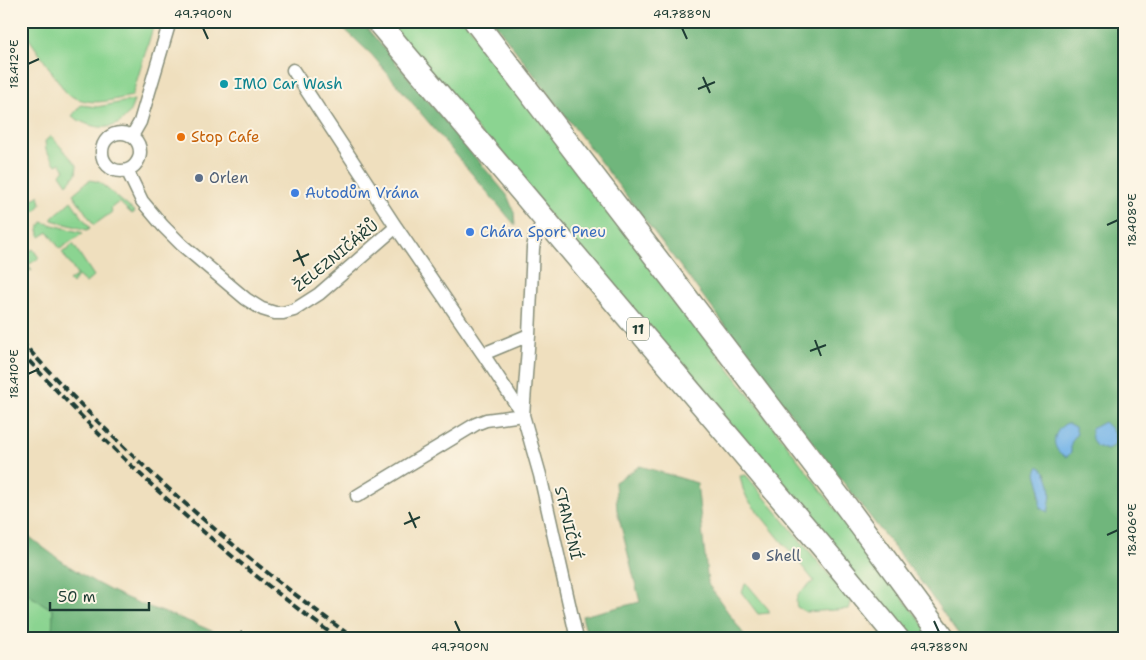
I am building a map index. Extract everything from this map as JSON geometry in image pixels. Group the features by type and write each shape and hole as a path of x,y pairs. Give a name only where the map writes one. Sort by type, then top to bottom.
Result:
{"highway":[{"name":"11","path":"376,21 898,639"},
{"path":"475,21 846,506 944,639"}],"street":[{"path":"132,136 140,122 170,21"},
{"path":"293,70 396,228"},
{"path":"123,132 132,136 139,144 140,155 136,164 127,170 116,171 107,166 102,157 101,149 105,140 113,134 123,132"},
{"name":"ŽELEZNIČÁŘŮ","path":"127,170 142,201 182,246 246,300 262,310 275,313 294,310 319,294 396,228 483,354"},
{"path":"483,354 529,335 533,248 535,238 544,219"},
{"name":"STANIČNÍ","path":"523,415 529,335"},
{"name":"STANIČNÍ","path":"483,354 523,415 540,475 577,639"},
{"path":"357,496 467,428 486,420 523,415"}],"green space":[{"path":"21,21 155,21 132,96 92,102 67,94 21,27"},
{"path":"336,21 361,21 507,195 514,212 515,225 372,55"},
{"path":"386,21 465,21 934,639 907,639"},
{"path":"493,21 1125,21 1125,639 962,639 924,586 805,433 738,342","holes":["1046,472 1051,497 1039,498 1040,487"]},
{"path":"134,100 130,111 124,119 109,127 91,125 81,122 72,116 81,105 97,107"},
{"path":"51,136 77,165 76,174 67,184 60,174 65,170 60,163 56,165 46,150 45,141"},
{"path":"91,180 99,182 135,212 132,214 119,202 111,208 112,212 94,225 73,194"},
{"path":"21,184 32,200 39,195 41,204 36,211 28,213 21,209 27,203 21,194"},
{"path":"71,201 90,228 87,230 52,220"},
{"path":"42,222 83,233 60,249 48,232 40,237 38,230"},
{"path":"73,244 94,276 86,283 78,276 72,284 69,281 77,275 62,252 69,249"},
{"path":"33,249 39,258 28,265 32,271 21,267 21,250 25,254"},
{"path":"640,466 697,483 708,584 747,639 588,639 582,616 640,602 617,510 615,482"},
{"path":"746,475 849,599 851,603 849,609 806,612 797,607 798,595 814,581 748,500 740,476"},
{"path":"21,530 70,567 96,583 228,639 52,639 53,610 21,590"},
{"path":"745,584 748,585 769,610 769,613 758,614 742,593"},
{"path":"21,590 53,610 52,639 21,639"},
{"path":"844,634 859,639 773,639"}],"water":[{"path":"1104,422 1115,437 1115,444 1107,450 1096,446 1092,439 1091,429"},
{"path":"1067,423 1075,427 1077,433 1071,443 1071,452 1067,457 1061,454 1055,446 1055,436"},
{"path":"1039,466 1044,470 1049,481 1050,500 1048,512 1040,508 1040,487 1036,473"}],"waterway":[{"path":"969,21 994,23 1010,21"}],"railway":[{"path":"21,341 98,422 180,499 266,571 355,639"},
{"path":"21,352 95,430 172,504 254,574 339,639"},
{"path":"240,633 252,639"}],"place":[{"name":"IMO Car Wash","path":"224,84"},
{"name":"Stop Cafe","path":"181,137"},
{"name":"Orlen","path":"199,178"},
{"name":"Autodům Vrána","path":"295,193"},
{"name":"Chára Sport Pneu","path":"470,232"},
{"name":"Shell","path":"756,556"}]}
